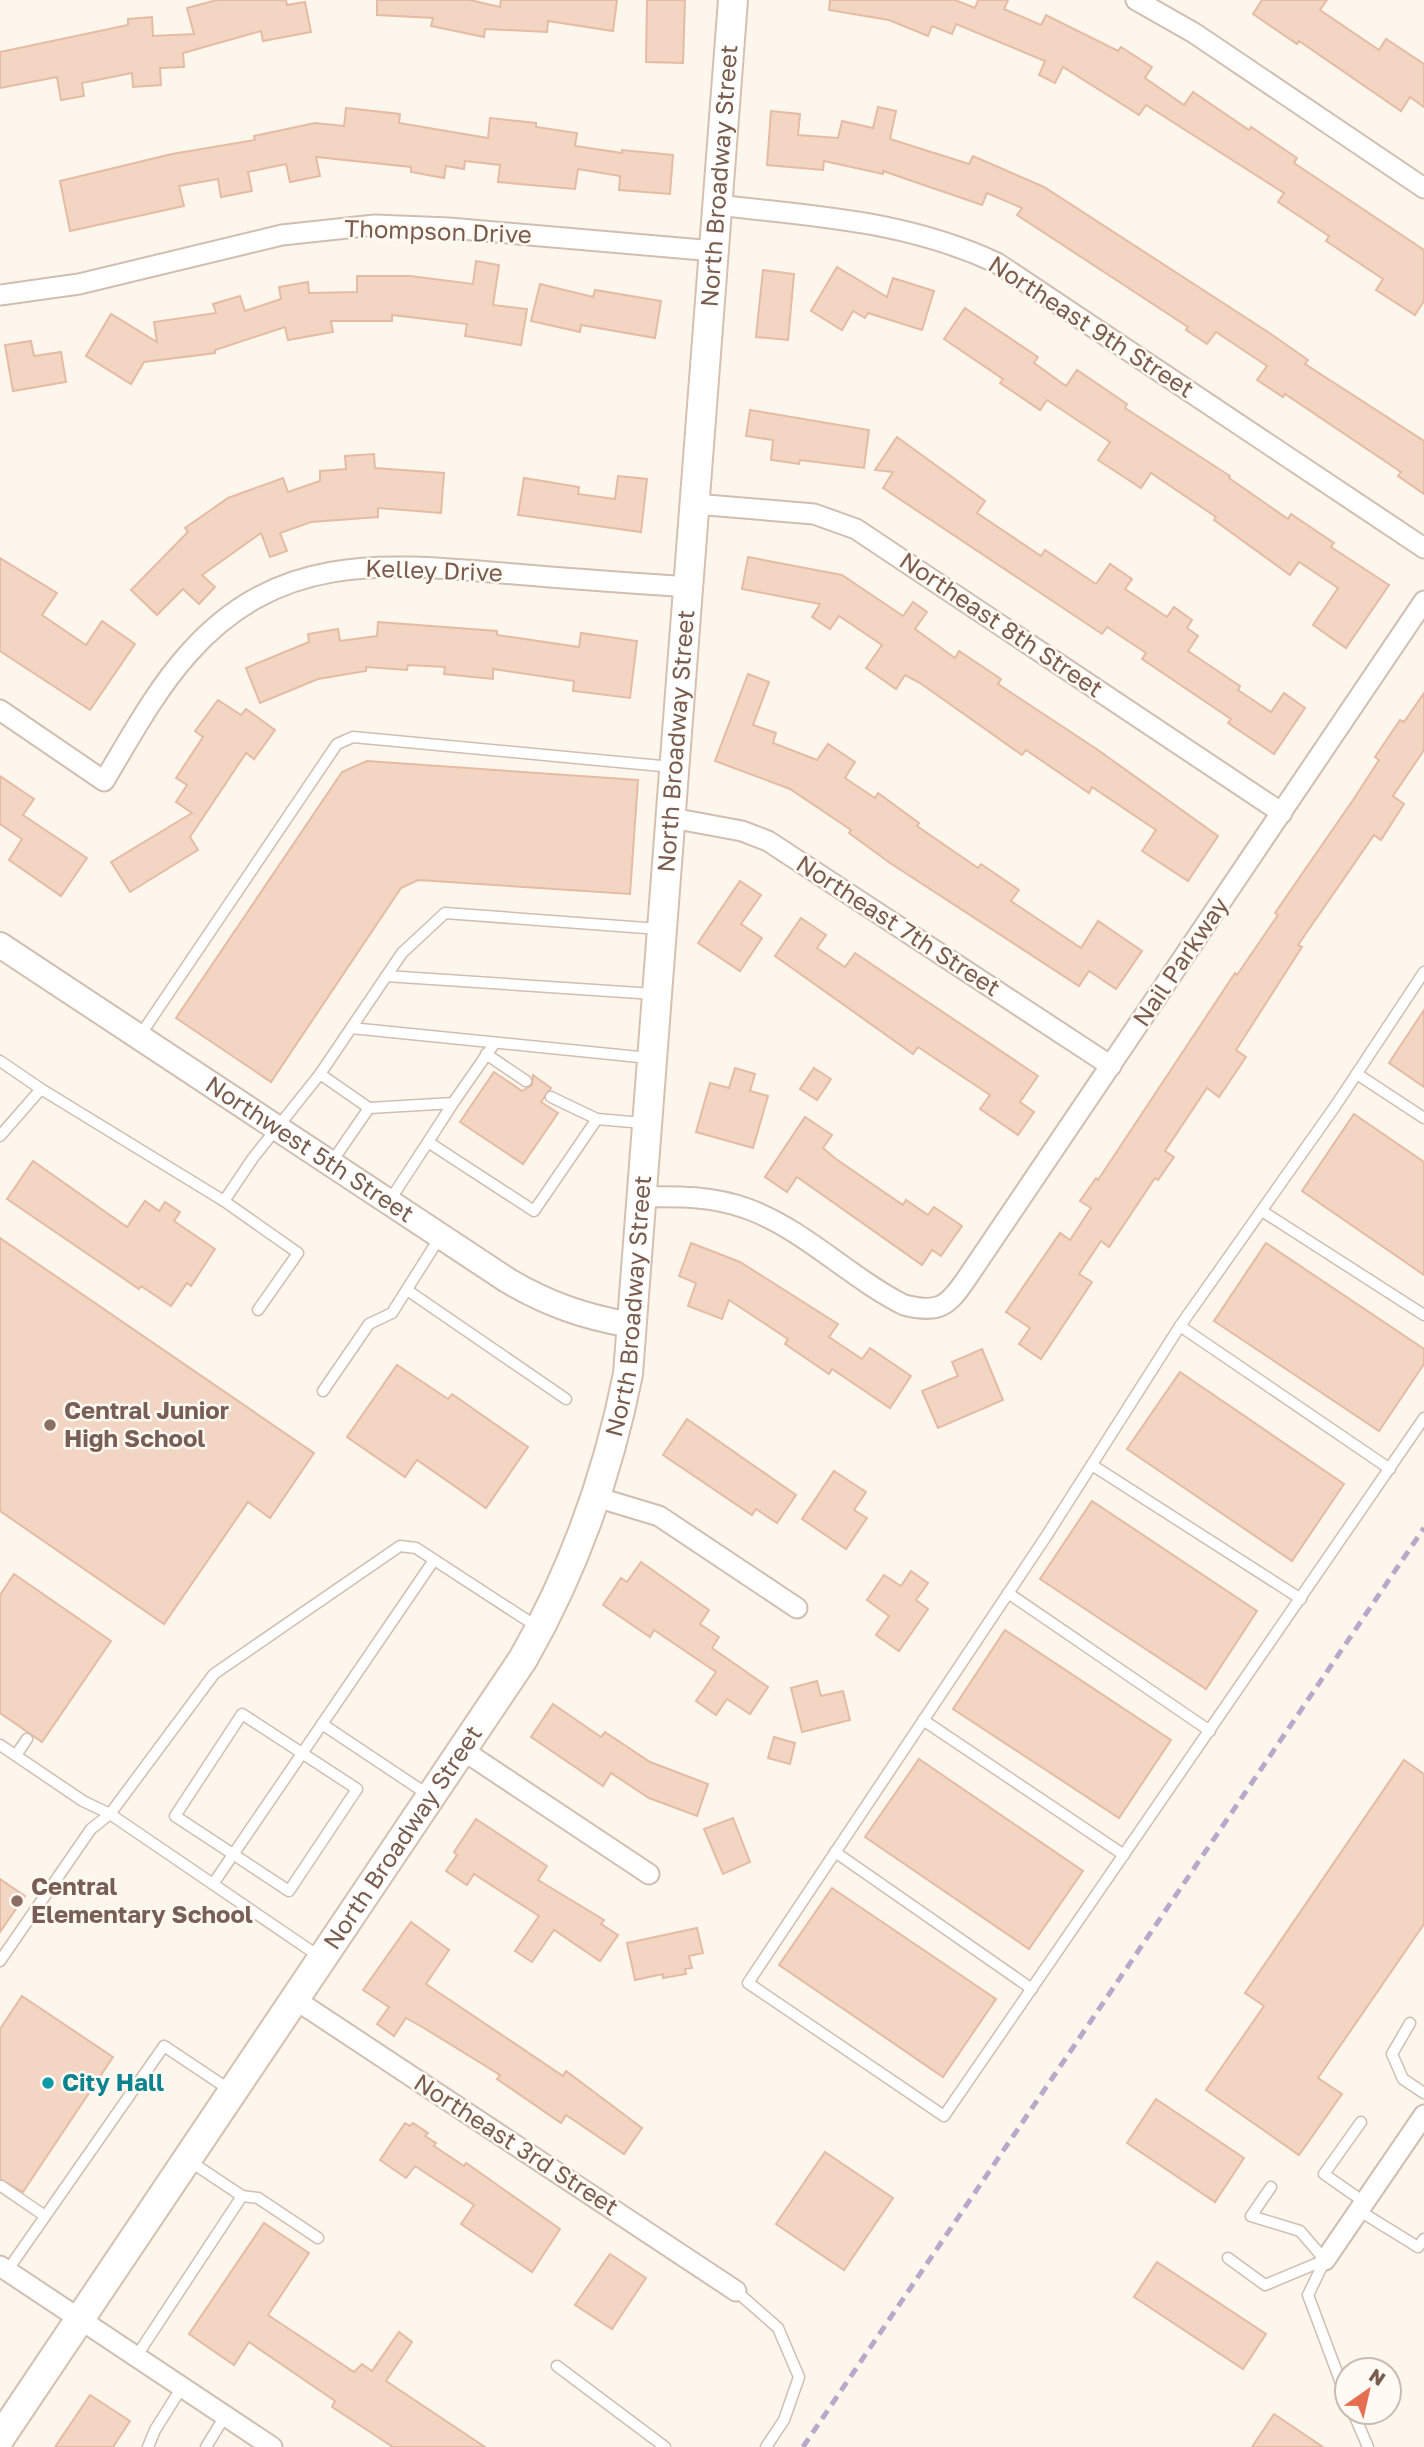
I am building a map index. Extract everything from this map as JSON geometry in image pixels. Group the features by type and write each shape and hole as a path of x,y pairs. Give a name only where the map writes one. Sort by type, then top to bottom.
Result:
{"main road":[{"name":"North Broadway Street","path":"0,2438 464,1751 541,1629 562,1585 596,1497 619,1420 628,1374 733,0"}],"street":[{"path":"1136,0 1194,33 1424,188"},
{"name":"Northeast 9th Street","path":"718,205 877,223 948,243 997,263 1424,548"},
{"name":"Thompson Drive","path":"0,295 79,284 282,235 374,225 449,228 714,251"},
{"name":"Northeast 8th Street","path":"695,504 814,514 856,529 1282,813"},
{"name":"Kelley Drive","path":"0,710 104,781 169,678 190,652 242,608 304,579 358,567 415,566 689,587"},
{"name":"Nail Parkway","path":"642,1197 703,1198 746,1209 781,1227 889,1297 926,1310 946,1304 957,1293 1424,601"},
{"name":"Northeast 7th Street","path":"672,818 721,826 768,841 1111,1066"},
{"name":"Northwest 5th Street","path":"0,945 507,1280 551,1304 592,1318 631,1325"},
{"path":"596,1497 659,1516 797,1608"},
{"path":"464,1751 649,1874"},
{"name":"Northeast 3rd Street","path":"296,2000 736,2291"},
{"path":"1325,2260 1424,2115"},
{"path":"4,2268 271,2447"}],"lane":[{"path":"139,1037 337,744 353,737 676,768"},
{"path":"225,1201 253,1158 279,1129 320,1074 402,953 445,913 663,929"},
{"path":"1424,972 1357,1074 1180,1326 1008,1593 748,1983 944,2116 1424,1418"},
{"path":"386,976 658,994"},
{"path":"351,1028 653,1058"},
{"path":"389,1202 494,1044"},
{"path":"486,1054 526,1081"},
{"path":"0,1061 225,1201 298,1253 258,1310"},
{"path":"320,1074 369,1108 453,1102"},
{"path":"1357,1074 1424,1118"},
{"path":"0,1136 41,1088"},
{"path":"551,1097 597,1119 647,1124"},
{"path":"330,1164 369,1108"},
{"path":"428,1142 534,1211 597,1119"},
{"path":"1262,1211 1424,1315"},
{"path":"323,1391 369,1324 392,1313 440,1236"},
{"path":"407,1290 566,1399"},
{"path":"1180,1326 1390,1469"},
{"path":"1092,1465 1301,1599"},
{"path":"0,1961 91,1829 110,1815 214,1674 392,1550 410,1546 541,1629"},
{"path":"213,1885 434,1560"},
{"path":"1008,1593 1210,1731"},
{"path":"242,1714 356,1789 289,1891 234,1854 175,1816 242,1714"},
{"path":"923,1720 1124,1855"},
{"path":"322,1724 432,1797"},
{"path":"16,1755 27,1739"},
{"path":"0,1745 83,1801 110,1815 323,1960"},
{"path":"835,1852 1032,1989"},
{"path":"1410,2023 1392,2054 1403,2079 1424,2093"},
{"path":"4,2268 45,2216 164,2046 233,2092"},
{"path":"1361,2122 1324,2174 1361,2206 1418,2248 1424,2239"},
{"path":"187,2160 242,2196 258,2198 318,2238"},
{"path":"1,2186 45,2216"},
{"path":"1271,2188 1251,2216 1300,2231 1325,2260"},
{"path":"136,2357 242,2196"},
{"path":"1228,2258 1265,2285 1325,2260"},
{"path":"1325,2260 1308,2295 1333,2362"},
{"path":"736,2291 778,2328 799,2376 784,2420 766,2447"},
{"path":"556,2365 665,2447"},
{"path":"148,2447 155,2430 182,2388"},
{"path":"206,2447 225,2416"},
{"path":"1359,2426 1368,2447"}],"building":[{"path":"217,0 286,0 287,5 305,2 311,32 263,41 261,31 183,53 184,67 160,68 161,85 133,87 132,73 82,83 84,96 61,100 57,77 0,88 0,52 128,25 128,19 152,17 153,36 194,34 187,8"},
{"path":"377,0 470,0 500,7 501,0 617,0 613,31 548,21 547,32 485,29 484,37 431,26 433,18 377,15"},
{"path":"647,0 685,0 683,63 646,62"},
{"path":"830,0 955,0 975,8 978,0 1008,0 1004,9 1041,25 1046,15 1118,51 1121,47 1152,67 1145,78 1184,105 1193,92 1249,130 1251,127 1297,158 1294,163 1424,250 1424,301 1415,315 1376,290 1383,279 1326,241 1329,236 1278,202 1284,193 1146,105 1139,115 1063,67 1055,83 1039,75 1045,61 956,24 952,34 932,26 928,36 889,20 829,10"},
{"path":"1262,0 1327,0 1320,10 1379,50 1386,39 1424,64 1424,107 1410,97 1401,111 1299,41 1297,44 1253,14"},
{"path":"878,107 896,111 890,139 969,164 973,156 1044,187 1268,332 1308,360 1305,364 1424,441 1424,494 1398,476 1401,472 1285,394 1283,397 1257,380 1267,366 1216,332 1207,344 1186,330 1188,327 1017,215 1022,208 987,193 982,205 883,171 883,174 824,161 823,170 767,165 771,111 800,114 798,135 838,138 842,121 873,128"},
{"path":"346,108 400,114 399,123 488,138 490,118 536,123 536,127 577,133 575,146 622,153 622,150 673,155 670,194 619,190 620,176 578,169 575,189 498,182 500,165 465,161 464,169 446,166 444,178 411,172 411,167 316,157 320,176 290,182 286,164 248,172 252,191 221,197 218,179 179,186 184,206 70,231 60,181 172,154 255,140 254,136 315,123 344,126"},
{"path":"476,261 499,265 493,305 527,309 521,345 465,336 467,324 392,315 392,321 331,321 333,332 288,340 285,327 215,350 215,353 144,362 131,384 86,356 111,314 157,342 154,322 216,313 213,304 240,296 245,311 281,299 279,287 308,282 309,293 357,292 357,276 410,276 473,284"},
{"path":"837,267 887,297 893,278 934,291 922,330 868,313 865,318 853,311 842,330 811,311"},
{"path":"763,270 794,274 788,340 756,337"},
{"path":"540,284 593,297 595,290 661,301 655,338 581,325 580,332 531,321"},
{"path":"965,308 1038,357 1034,363 1066,386 1077,370 1127,404 1125,408 1230,476 1229,478 1288,519 1291,514 1334,543 1331,547 1389,585 1346,648 1313,625 1338,588 1299,562 1290,575 1214,520 1216,517 1151,473 1141,488 1098,460 1110,442 1047,400 1040,410 1000,383 1003,379 944,339"},
{"path":"31,341 34,356 61,352 66,382 13,391 5,345"},
{"path":"750,410 869,430 864,468 800,460 799,464 771,460 773,440 746,436"},
{"path":"897,437 985,501 977,513 1041,556 1045,550 1096,584 1110,564 1132,579 1125,589 1167,617 1174,607 1192,620 1187,628 1198,636 1188,651 1240,686 1238,690 1271,712 1284,693 1305,708 1274,754 1228,723 1231,719 1142,659 1146,653 1107,627 1102,634 883,488 893,472 875,470"},
{"path":"374,454 375,468 444,473 441,513 378,508 378,517 311,522 280,533 287,551 270,557 261,533 202,575 215,587 199,604 183,589 157,615 131,590 188,532 185,528 228,498 283,478 288,492 320,481 320,471 346,469 345,456"},
{"path":"618,476 647,479 641,532 518,515 524,478 579,487 578,494 615,499"},
{"path":"748,557 842,575 903,616 913,602 927,612 915,629 955,658 959,651 1001,679 998,684 1098,750 1218,836 1188,881 1142,851 1156,830 1092,787 1089,793 1026,750 1022,755 905,675 896,689 866,668 882,645 839,616 830,629 812,617 820,604 742,589"},
{"path":"0,558 57,593 42,615 86,645 102,621 135,644 90,710 0,651"},
{"path":"378,622 497,631 497,635 579,647 581,633 637,641 630,698 573,691 574,681 493,669 493,679 444,674 445,667 408,665 407,670 366,667 366,671 318,679 260,703 246,668 309,642 308,634 338,629 340,641 377,636"},
{"path":"748,674 769,682 753,725 776,733 773,743 817,760 828,744 855,762 845,778 875,798 878,793 919,823 917,826 978,868 981,864 1019,890 1011,901 1081,948 1098,921 1142,951 1116,989 1089,971 1079,986 890,863 849,833 851,830 790,789 715,761"},
{"path":"1424,693 1424,750 1393,796 1404,804 1381,840 1374,835 1298,945 1302,947 1236,1050 1246,1057 1219,1097 1207,1088 1165,1151 1174,1157 1158,1180 1155,1178 1109,1247 1101,1241 1079,1274 1092,1282 1041,1359 1019,1344 1030,1328 1006,1312 1060,1233 1070,1240 1091,1208 1080,1201 1096,1178 1098,1180 1235,973 1237,975 1278,915 1275,913 1379,760 1375,757 1400,720 1404,722"},
{"path":"218,700 241,715 246,709 275,730 254,759 246,753 190,837 198,850 130,892 111,862 192,813 176,802 187,785 176,778 203,737 195,731"},
{"path":"367,761 638,780 630,894 418,880 401,888 271,1082 176,1018 342,772"},
{"path":"0,776 34,799 23,815 87,858 61,896 9,860 22,839 0,824"},
{"path":"740,881 761,895 741,924 762,938 740,971 698,943"},
{"path":"801,918 826,935 817,948 845,967 855,953 1038,1076 1020,1102 1034,1112 1018,1135 980,1109 990,1095 918,1047 913,1054 775,956"},
{"path":"1424,1010 1424,1087 1389,1063"},
{"path":"735,1068 755,1074 750,1091 768,1096 753,1148 696,1132 710,1083 729,1088"},
{"path":"814,1068 831,1079 817,1100 800,1089"},
{"path":"494,1072 522,1091 532,1085 533,1075 551,1088 541,1102 558,1113 523,1164 460,1122"},
{"path":"1354,1114 1424,1162 1424,1275 1302,1191"},
{"path":"805,1117 832,1135 823,1148 836,1159 903,1205 906,1200 928,1215 934,1207 962,1226 941,1256 932,1250 922,1265 797,1177 787,1192 765,1177"},
{"path":"33,1161 127,1227 145,1201 159,1211 165,1202 180,1212 174,1221 215,1249 191,1286 187,1283 171,1306 141,1286 139,1289 7,1199"},
{"path":"0,1238 314,1453 270,1518 248,1502 164,1624 0,1511"},
{"path":"691,1243 740,1262 838,1324 829,1337 862,1359 870,1348 911,1376 890,1408 832,1369 829,1374 785,1344 788,1339 729,1300 722,1319 688,1306 696,1283 679,1276"},
{"path":"1266,1243 1424,1349 1424,1364 1379,1431 1214,1321"},
{"path":"982,1349 1003,1400 938,1428 922,1391 958,1376 952,1362"},
{"path":"397,1365 448,1399 452,1394 528,1447 486,1508 417,1460 405,1477 347,1437"},
{"path":"1180,1372 1344,1484 1292,1561 1127,1449"},
{"path":"687,1419 796,1495 777,1523 756,1509 752,1515 663,1455"},
{"path":"834,1471 866,1492 854,1510 867,1518 846,1549 802,1519"},
{"path":"1092,1501 1257,1611 1206,1689 1040,1579"},
{"path":"641,1562 709,1610 700,1624 719,1637 712,1648 768,1687 750,1714 727,1699 716,1715 696,1701 716,1672 654,1630 650,1637 603,1605 621,1578 627,1582"},
{"path":"911,1571 928,1583 916,1600 928,1609 899,1651 876,1635 889,1616 867,1600 884,1575 901,1586"},
{"path":"14,1574 111,1641 42,1742 0,1713 0,1595"},
{"path":"1005,1630 1171,1740 1119,1818 953,1709"},
{"path":"817,1681 821,1696 843,1691 850,1720 802,1732 791,1688"},
{"path":"553,1704 601,1737 605,1732 650,1762 708,1784 697,1816 649,1798 611,1773 603,1786 531,1737"},
{"path":"774,1737 795,1743 790,1764 768,1758"},
{"path":"919,1759 1083,1871 1029,1949 865,1837"},
{"path":"1404,1760 1424,1774 1424,1924 1318,2078 1342,2094 1299,2155 1206,2090 1264,2006 1245,1993"},
{"path":"733,1818 750,1862 723,1874 704,1829"},
{"path":"476,1819 547,1866 538,1880 604,1920 601,1924 618,1935 600,1961 554,1930 532,1962 515,1951 539,1916 474,1874 467,1885 446,1871 457,1855 454,1852"},
{"path":"0,1879 25,1896 0,1932"},
{"path":"832,1888 996,1999 943,2077 779,1965"},
{"path":"411,1922 449,1950 426,1984 563,2076 566,2071 642,2128 624,2154 566,2115 561,2123 497,2079 500,2075 406,2018 394,2036 377,2024 389,2007 363,1990"},
{"path":"697,1928 703,1953 689,1956 692,1968 685,1969 686,1974 663,1978 663,1974 635,1980 627,1943"},
{"name":"City Hall","path":"22,1996 113,2057 23,2192 0,2179 0,2029"},
{"path":"1156,2099 1244,2158 1215,2202 1127,2143"},
{"path":"405,2123 410,2126 413,2123 428,2133 425,2136 436,2143 434,2146 464,2166 466,2163 560,2229 532,2272 461,2224 474,2205 415,2166 406,2178 380,2160"},
{"path":"825,2152 893,2198 844,2270 776,2224"},
{"path":"264,2223 309,2253 268,2315 354,2372 362,2364 372,2371 399,2332 412,2342 386,2381 485,2447 393,2447 332,2407 335,2401 249,2342 234,2365 189,2334"},
{"path":"610,2254 646,2278 612,2329 575,2305"},
{"path":"1157,2262 1266,2334 1243,2369 1134,2297"},
{"path":"90,2395 130,2421 113,2447 55,2447"},
{"path":"1274,2414 1323,2447 1252,2447"}],"railway":[{"path":"803,2447 1424,1528"}],"place":[{"name":"Central Junior High School","path":"50,1425"},
{"name":"Central Elementary School","path":"17,1901"},
{"name":"City Hall","path":"48,2083"}]}
